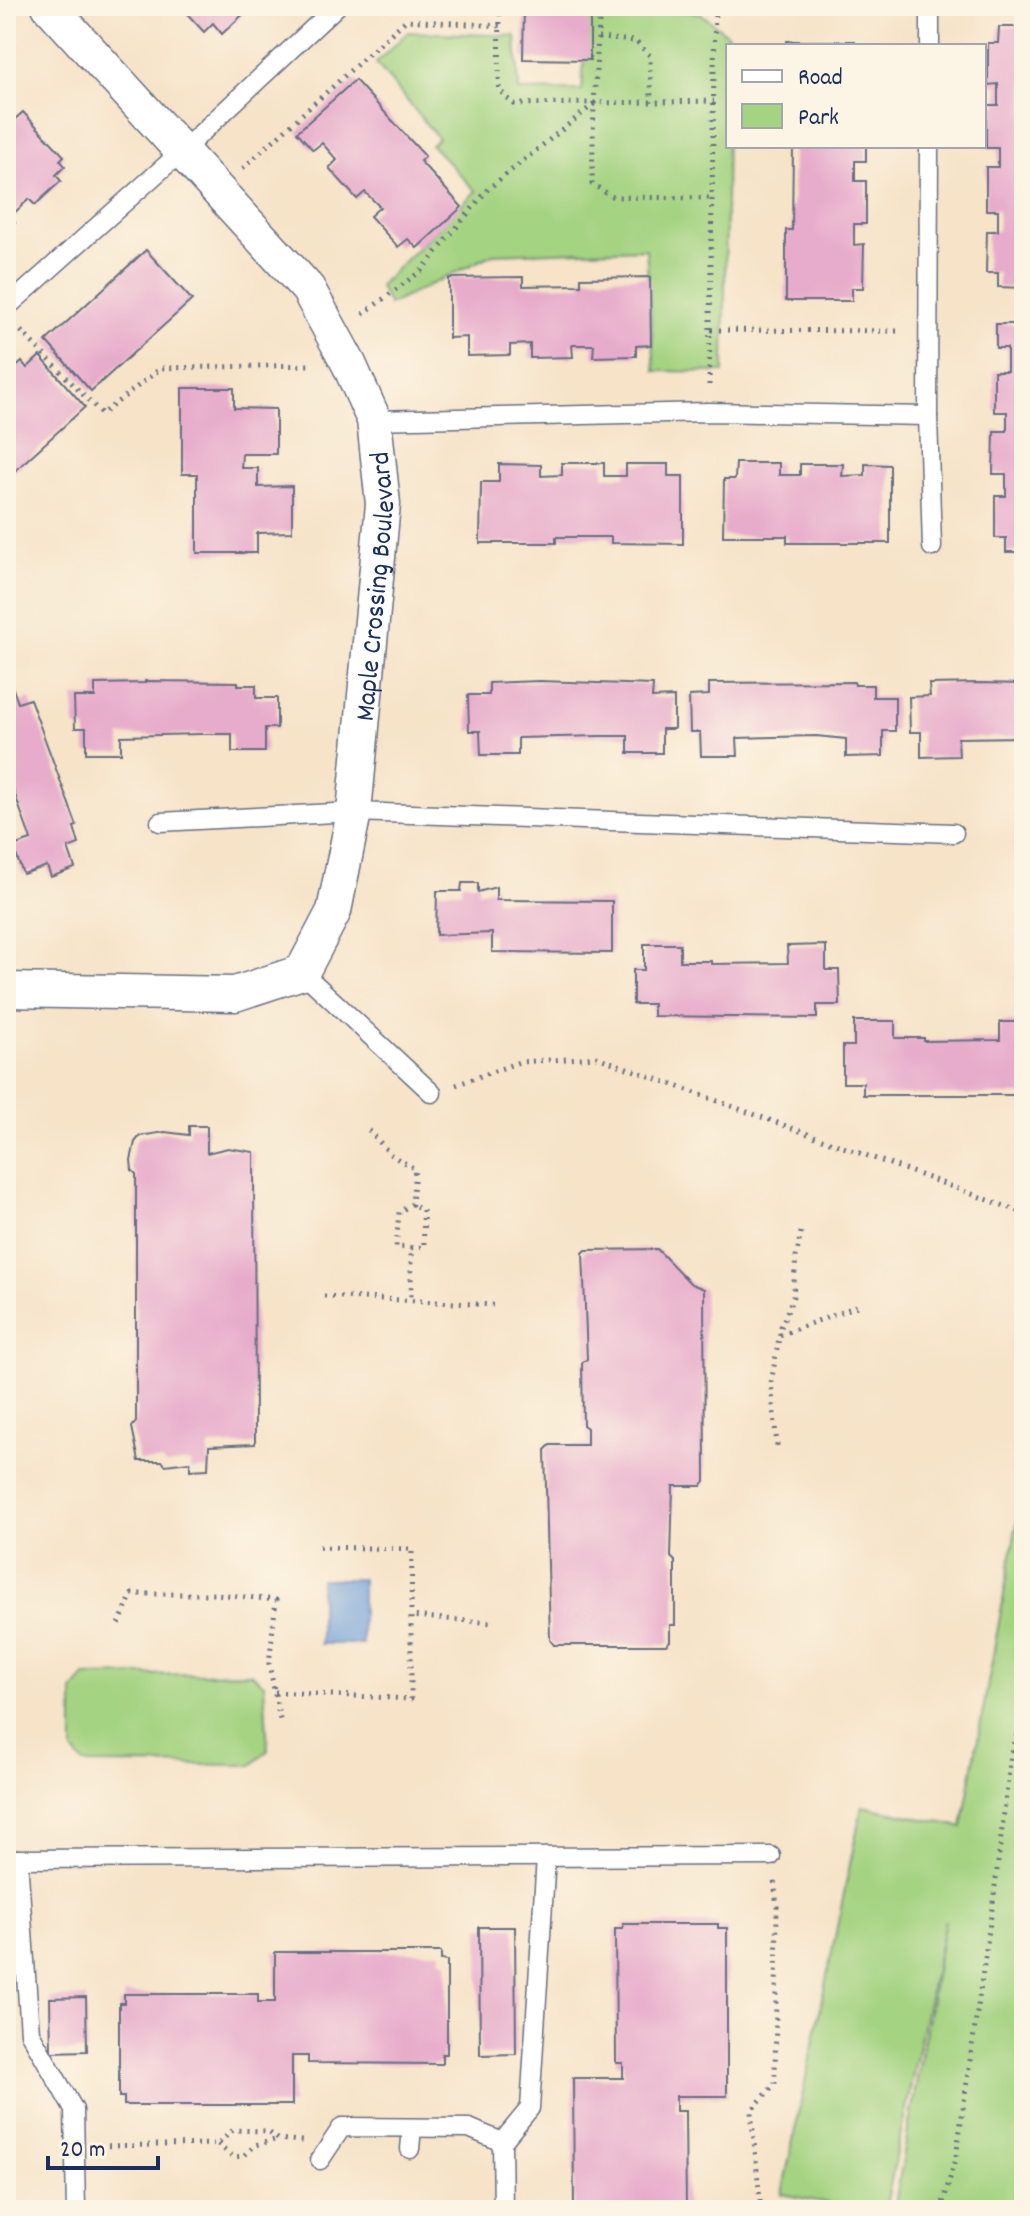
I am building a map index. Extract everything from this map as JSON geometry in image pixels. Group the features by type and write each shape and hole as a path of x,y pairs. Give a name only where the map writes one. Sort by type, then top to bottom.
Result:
{"street":[{"name":"Maple Crossing Boulevard","path":"49,6 308,289 342,350 374,420 383,504 354,812 334,911 302,972"},
{"path":"6,990 235,994 302,972"}],"lane":[{"path":"6,308 182,151 337,6"},
{"path":"930,6 930,44"},
{"path":"929,148 928,416 932,547"},
{"path":"374,420 709,412 928,416"},
{"path":"160,822 354,812 954,833"},
{"path":"302,972 432,1093"},
{"path":"76,2210 74,2110 30,2033 12,1859 771,1856"},
{"path":"503,2210 502,2142 530,2108 546,1857"},
{"path":"320,2160 342,2127 469,2128 502,2142"},
{"path":"410,2149 412,2128"}],"path":[{"path":"500,6 499,90 514,104 714,101"},
{"path":"600,6 592,184 613,197 712,198"},
{"path":"709,412 715,6"},
{"path":"219,189 406,20 500,26"},
{"path":"598,38 636,41 650,56 651,102"},
{"path":"17,327 102,414 161,368 342,350 422,270 488,189 594,103"},
{"path":"711,330 929,331"},
{"path":"432,1093 519,1062 597,1057 1024,1213"},
{"path":"369,1130 391,1155 415,1169 412,1204"},
{"path":"412,1204 423,1210 424,1247 396,1247 399,1212 412,1204"},
{"path":"777,1446 771,1383 780,1335 793,1297 802,1227"},
{"path":"411,1248 411,1301"},
{"path":"324,1296 493,1305"},
{"path":"780,1335 857,1306"},
{"path":"275,1692 411,1699 412,1549 319,1547"},
{"path":"119,1624 132,1594 217,1594 276,1600 269,1664 281,1725"},
{"path":"411,1616 493,1623"},
{"path":"941,2210 956,2157 1011,1754 1024,1710"},
{"path":"761,2210 751,2111 775,2084 777,1906 771,1856"},
{"path":"218,2144 233,2130 267,2131 278,2139"},
{"path":"75,2146 218,2144 233,2157 244,2156 255,2145 278,2139 331,2144"},
{"path":"696,2208 742,2210"}],"green space":[{"path":"588,6 632,6 700,13 728,35 724,372 655,371 646,249 493,254 389,305 379,286 476,191 431,145 438,138 376,63 408,32 516,36 519,91 582,90"},
{"path":"1024,1484 1024,2143 1012,2210 894,2210 945,1920 885,2210 862,2210 782,2194 862,1806 962,1827"},
{"path":"251,1673 264,1684 268,1750 252,1765 84,1764 73,1751 73,1690 85,1676"}],"water":[{"path":"320,1579 362,1579 362,1644 320,1644"}],"building":[{"path":"180,6 252,6 222,34 213,23 204,32"},
{"path":"524,6 590,6 590,60 523,59"},
{"path":"999,27 1024,27 1024,288 998,287 998,273 986,273 987,231 998,231 998,210 986,210 986,167 998,167 998,148 986,148 986,105 998,105 998,84 988,85 988,43 998,43"},
{"path":"787,41 855,41 855,44 787,44"},
{"path":"355,80 425,156 420,161 462,207 417,248 408,239 398,247 370,216 380,207 365,192 357,199 329,168 337,160 322,143 313,150 297,132"},
{"path":"23,112 64,156 60,160 65,166 56,175 61,181 35,205 29,199 10,217 15,223 6,231 6,127"},
{"path":"793,148 866,148 866,161 855,161 855,181 866,181 866,224 854,224 854,245 864,244 863,288 852,288 852,301 786,301 786,230 792,230"},
{"path":"146,250 192,300 91,391 46,341"},
{"path":"523,277 523,286 581,285 581,278 650,277 651,345 636,346 636,356 593,357 594,345 572,345 573,357 530,358 530,344 510,345 510,355 467,356 467,337 449,338 449,278"},
{"path":"996,324 1024,324 1024,552 1006,552 1006,538 995,538 995,496 1006,496 1006,474 993,474 994,431 1007,431 1007,412 994,412 994,371 1007,371 1007,348 996,348"},
{"path":"40,356 85,407 6,479 6,376 22,362 27,368"},
{"path":"182,388 234,388 234,408 276,409 276,454 242,454 241,468 258,468 258,487 292,486 292,532 257,533 257,553 197,553 197,474 182,474"},
{"path":"562,463 604,463 604,476 626,476 626,464 668,464 668,476 683,476 683,544 611,543 611,537 556,537 556,543 480,543 481,482 499,482 499,464 541,465 541,476 562,475"},
{"path":"736,463 779,463 779,475 800,475 800,464 843,464 842,476 865,475 865,464 890,465 890,543 787,543 787,536 723,536 724,479 735,479"},
{"path":"145,681 256,685 256,698 277,698 277,728 265,728 265,752 232,752 232,734 202,734 121,736 121,753 86,753 86,728 75,728 74,697 95,697 95,684"},
{"path":"540,681 653,685 652,698 674,697 674,729 662,729 662,753 628,753 628,736 599,736 518,738 518,755 481,755 480,731 469,731 468,695 489,695 489,683"},
{"path":"854,682 855,685 873,685 873,697 895,697 895,731 883,731 883,756 846,757 846,739 816,736 737,738 738,756 701,756 700,732 690,732 689,696 709,695 709,683"},
{"path":"11,683 18,703 30,699 77,826 74,827 79,844 68,848 75,868 51,877 47,866 23,874 13,846 31,840 6,769 6,684"},
{"path":"929,684 1024,684 1024,737 958,738 959,756 921,757 921,732 910,732 909,697 930,696"},
{"path":"462,883 478,883 478,892 496,887 496,900 612,901 612,953 492,952 492,933 436,935 437,891 461,891"},
{"path":"644,944 680,944 680,961 711,961 711,964 788,963 787,946 826,945 826,970 839,970 840,1005 817,1005 817,1018 653,1016 653,1004 633,1004 633,970 644,970"},
{"path":"854,1021 895,1021 895,1038 924,1038 924,1041 1000,1040 1000,1022 1024,1022 1024,1095 863,1095 863,1083 843,1083 843,1046 854,1046"},
{"path":"189,1126 207,1126 207,1153 228,1148 254,1152 255,1444 209,1446 208,1469 190,1470 190,1462 165,1465 162,1461 139,1461 132,1427 136,1422 136,1174 132,1170 131,1160 135,1142 140,1136 165,1132 189,1135"},
{"path":"657,1249 691,1284 704,1289 705,1481 701,1486 673,1486 671,1557 675,1561 675,1625 670,1625 670,1641 666,1645 554,1645 550,1640 545,1450 550,1445 587,1445 587,1428 583,1425 582,1363 587,1359 583,1253 586,1250"},
{"path":"623,1924 718,1924 718,1928 727,1928 727,2096 676,2096 676,2111 685,2111 686,2210 574,2210 573,2078 623,2078 623,2063 616,2063 615,1929 623,1929"},
{"path":"479,1927 515,1927 516,2054 480,2055"},
{"path":"275,1952 441,1952 441,1960 447,1961 447,2054 442,2054 442,2064 308,2063 308,2056 292,2056 292,2105 124,2105 124,2097 119,2097 119,2003 124,2003 124,1994 258,1994 258,2002 275,2002"},
{"path":"86,1997 87,2051 51,2052 50,1998"}]}
